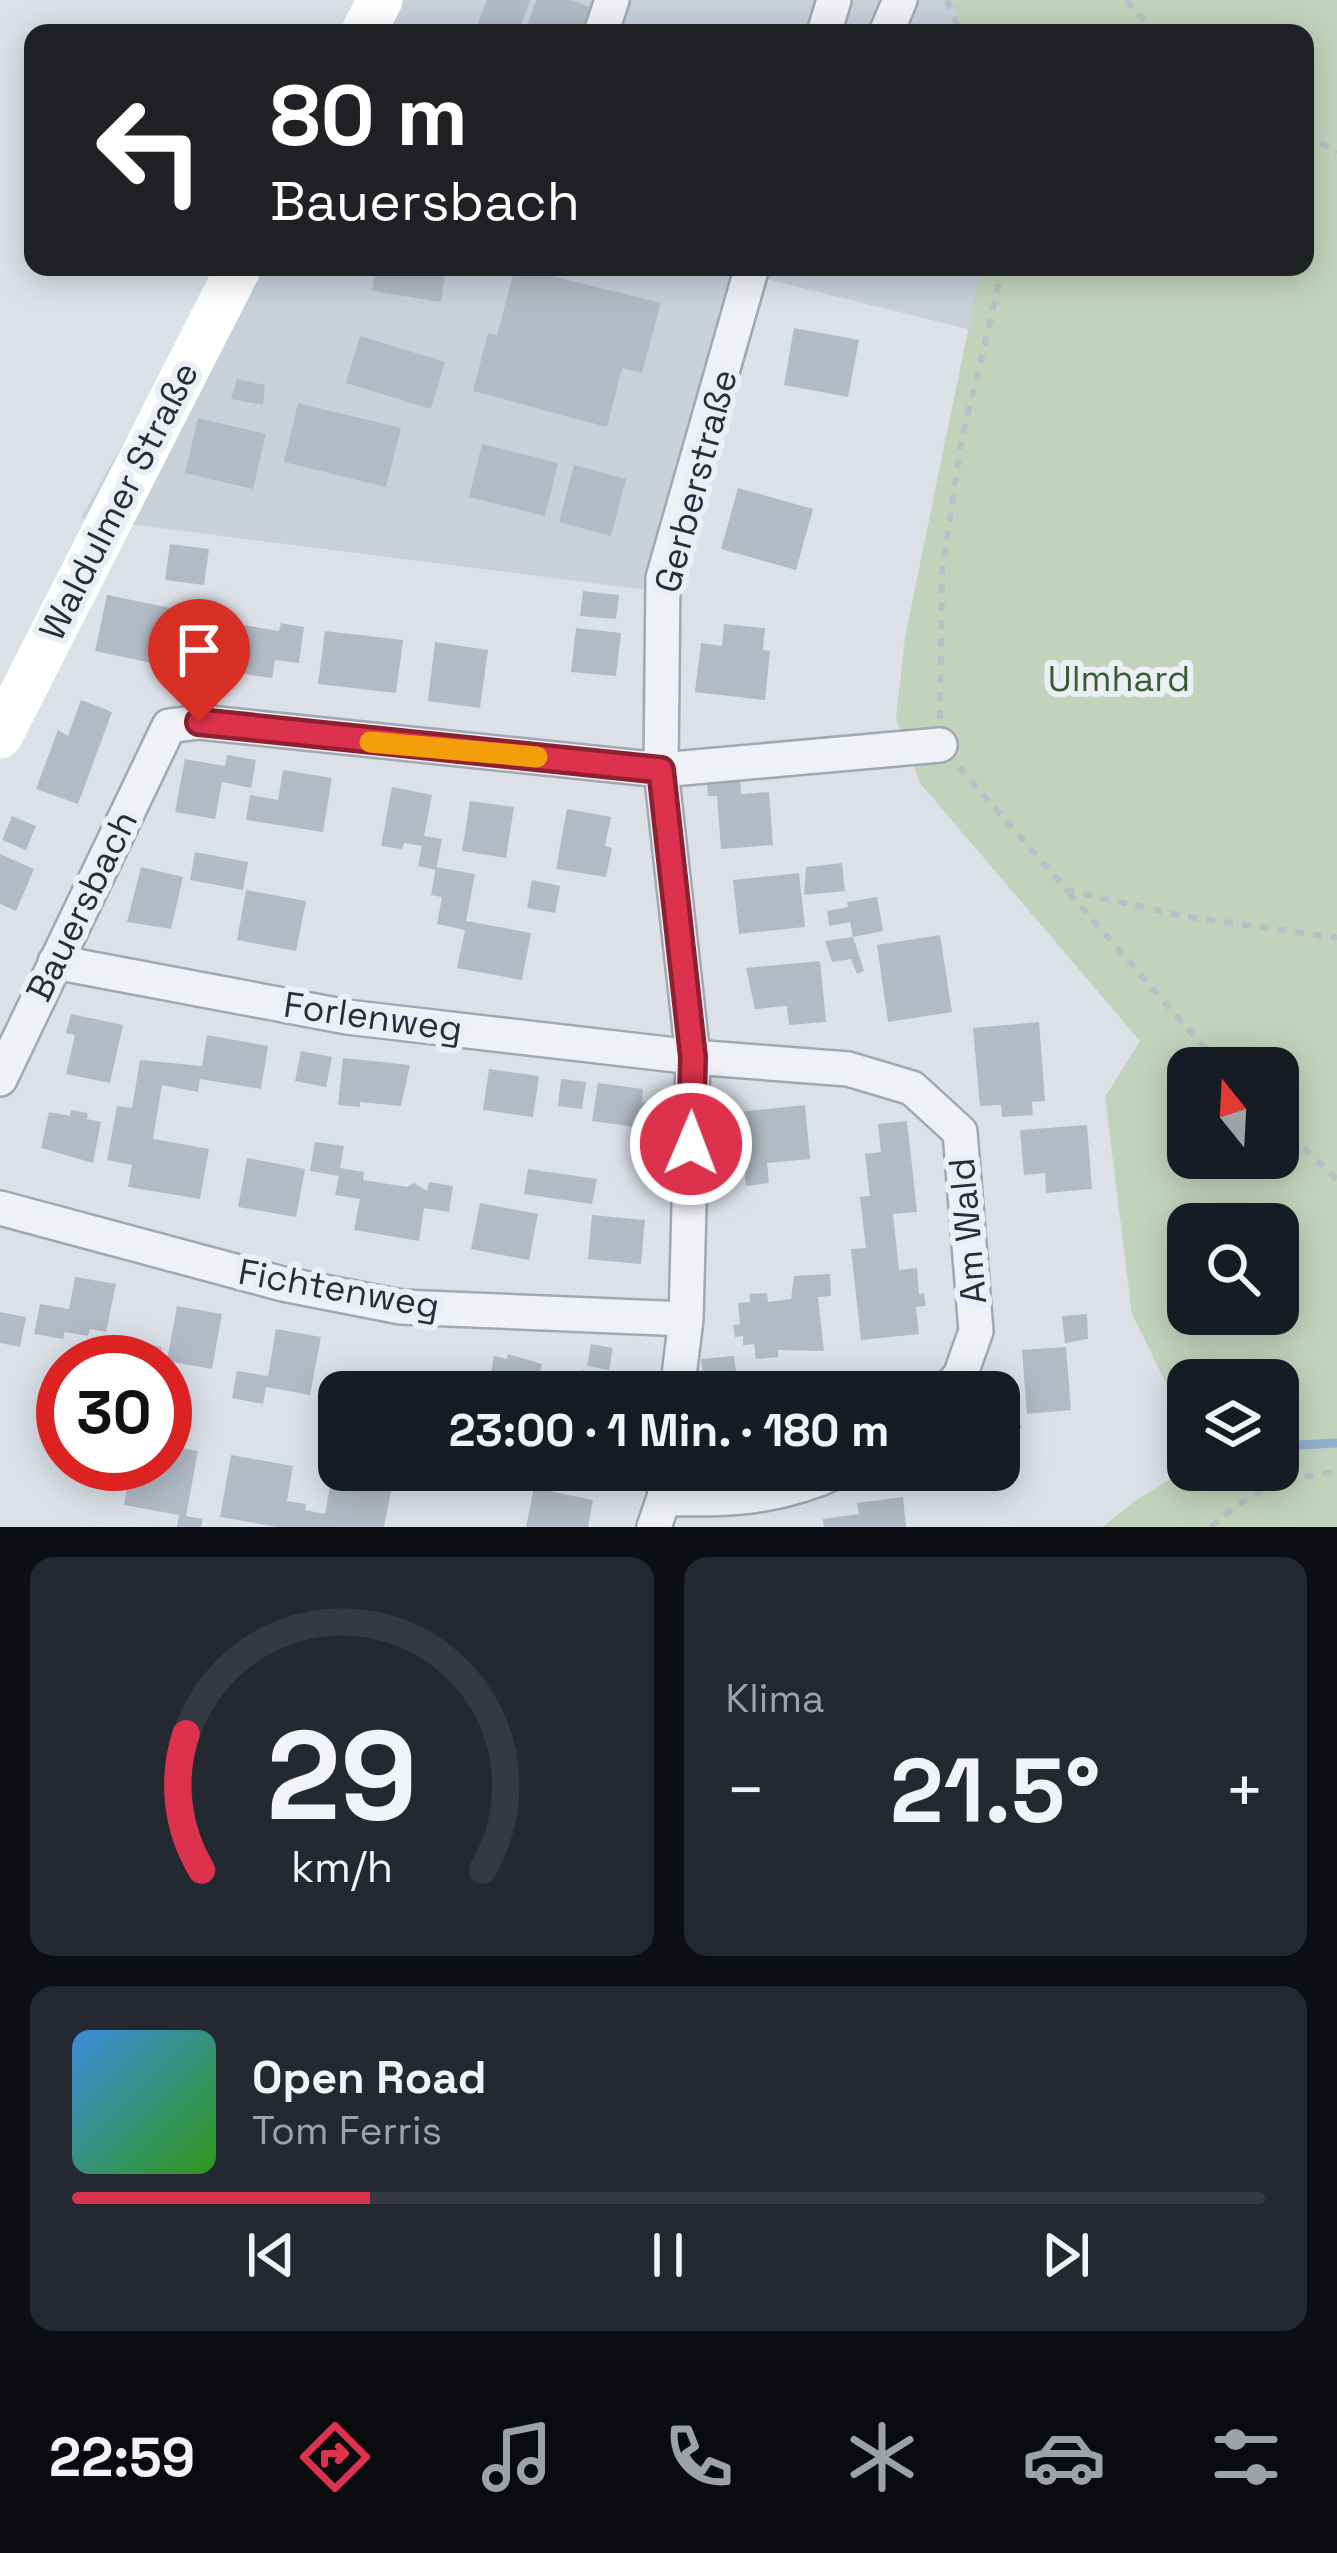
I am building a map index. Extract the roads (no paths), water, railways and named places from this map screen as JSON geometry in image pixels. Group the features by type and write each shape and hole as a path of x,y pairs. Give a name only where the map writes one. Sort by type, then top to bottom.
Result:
{"street":[{"name":"Waldulmer Straße","path":"0,736 234,276"},
{"name":"Gerberstraße","path":"680,1371 686,1319 693,1057 661,770 663,578 751,276"},
{"name":"Bauersbach","path":"0,1079 169,726 199,722 661,770"},
{"path":"661,770 940,745"},
{"name":"Forlenweg","path":"55,962 347,1018 693,1057"},
{"name":"Am Wald","path":"693,1057 848,1070 912,1088 960,1132 976,1331 962,1371"},
{"name":"Fichtenweg","path":"0,1208 283,1284 400,1307 686,1319"},
{"path":"662,1498 717,1501 786,1491"}],"waterway":[{"path":"1299,1445 1337,1443"}],"park label":[{"name":"Ulmhard","path":"1119,679"}]}
